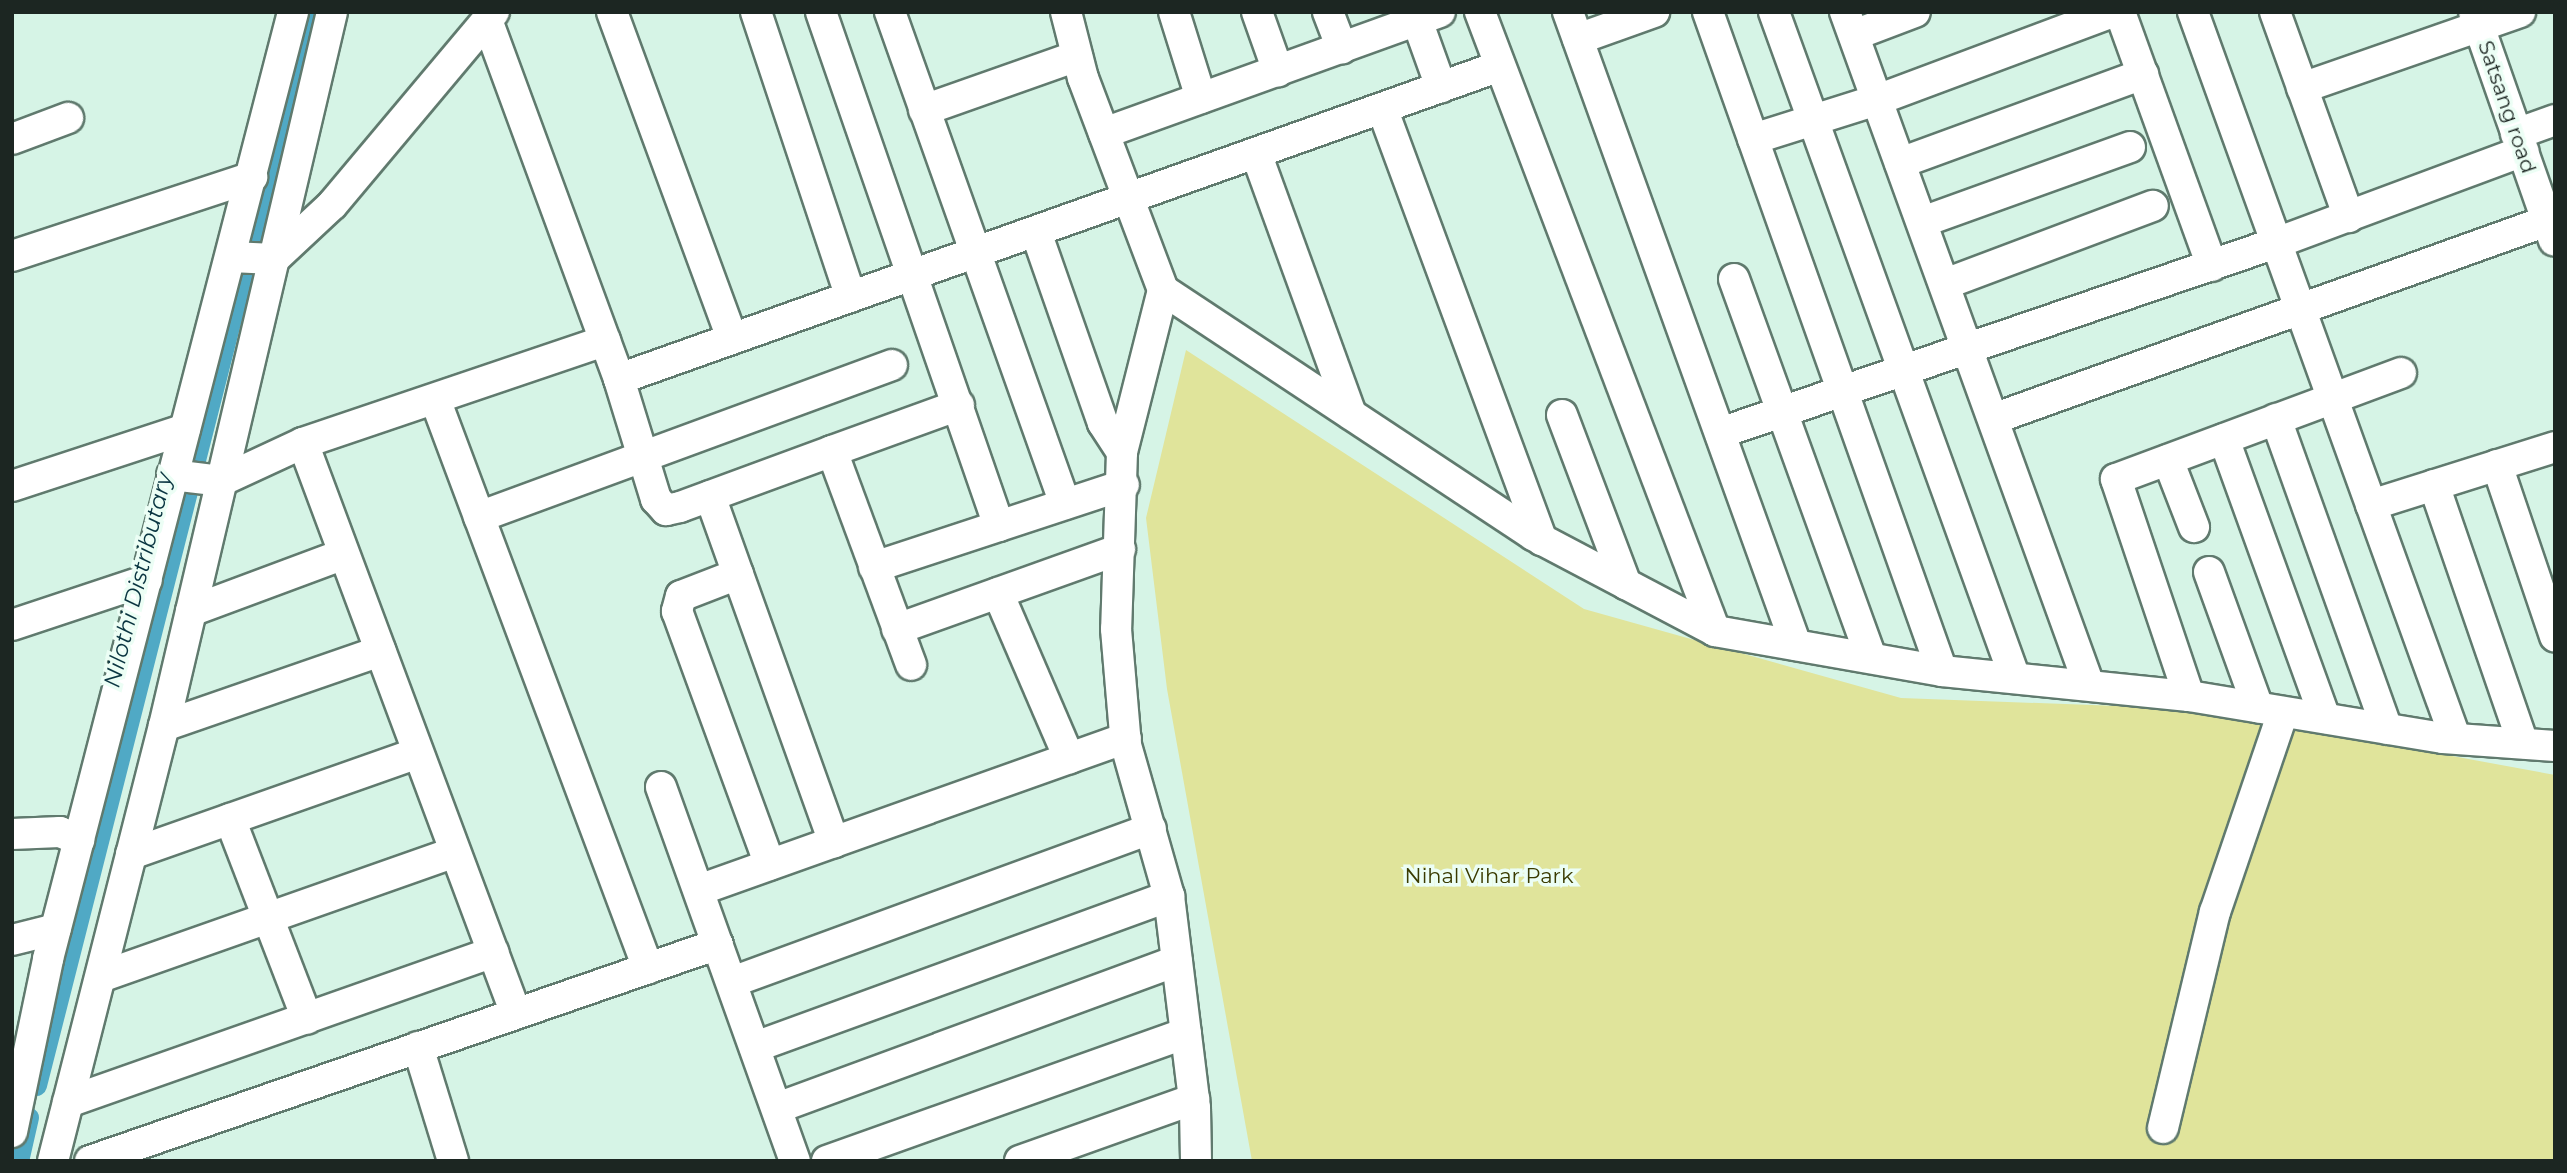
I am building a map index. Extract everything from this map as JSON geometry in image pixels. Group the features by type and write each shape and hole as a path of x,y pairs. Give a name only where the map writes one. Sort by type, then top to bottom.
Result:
{"street":[{"path":"53,1161 103,976 191,611 195,480 185,429 252,259 252,177 293,12"},
{"path":"12,1132 56,929 147,580 195,480 252,259 332,12"},
{"path":"612,12 732,339"},
{"path":"756,12 850,297"},
{"path":"821,12 916,274 999,526"},
{"path":"890,12 1065,504"},
{"path":"1066,12 1077,56 1163,290 1122,452 1124,485 1116,629 1126,738 1169,896 1194,1099 1196,1161"},
{"path":"1174,12 1201,99"},
{"path":"1257,12 1278,71"},
{"path":"1328,12 1342,48"},
{"path":"1480,12 1715,631"},
{"path":"1654,12 1573,26 1796,645"},
{"path":"1708,12 1942,671"},
{"path":"1774,12 1907,372 2015,678"},
{"path":"1915,12 1849,24 2089,685"},
{"path":"1753,139 1877,100 2112,12"},
{"path":"2120,12 2212,266"},
{"path":"2193,12 2455,737"},
{"path":"2302,88 2477,20 2520,12"},
{"path":"2280,14 2302,88 2348,217"},
{"path":"1104,133 1342,48 1424,15 1441,87"},
{"path":"252,259 369,166 491,16"},
{"path":"491,16 618,379 641,460 666,510 959,405"},
{"name":"Satsang road","path":"2477,20 2552,226"},
{"path":"924,110 1077,56"},
{"path":"618,379 1500,66"},
{"path":"1900,163 2143,74"},
{"path":"1382,108 1542,540"},
{"path":"12,139 68,118"},
{"path":"1720,433 1969,351 2348,217 2520,142 2555,120"},
{"path":"1922,222 2130,147"},
{"path":"1256,153 1351,414"},
{"path":"12,256 252,177"},
{"path":"1945,284 2153,206"},
{"path":"1993,419 2299,306 2552,226"},
{"path":"1036,232 1103,423 1122,452"},
{"path":"1734,279 1780,414 1871,658"},
{"path":"1163,290 1542,540 1715,631 1942,671 2189,696 2387,729 2555,746"},
{"path":"195,480 605,341"},
{"path":"479,517 641,460 892,365"},
{"path":"2189,696 2116,479 2401,373"},
{"path":"435,399 648,968"},
{"path":"1562,415 1626,584"},
{"path":"2276,419 2387,729"},
{"path":"12,486 185,429"},
{"path":"2224,439 2325,719"},
{"path":"303,443 516,1014"},
{"path":"2371,505 2555,447"},
{"path":"832,451 911,664"},
{"path":"2168,460 2194,527"},
{"path":"2497,465 2555,636"},
{"path":"874,567 1124,485"},
{"path":"2434,485 2523,743"},
{"path":"710,496 834,842"},
{"path":"897,629 1120,549"},
{"path":"191,611 345,554"},
{"path":"2163,1128 2215,912 2270,710 2209,572"},
{"path":"738,574 681,596 677,611 770,865"},
{"path":"12,625 147,580"},
{"path":"998,593 1069,758"},
{"path":"164,726 380,651"},
{"path":"699,890 1126,738"},
{"path":"131,854 418,752"},
{"path":"661,787 796,1161"},
{"path":"230,819 307,1019"},
{"path":"732,982 1151,829"},
{"path":"12,834 60,832 79,840"},
{"path":"103,976 269,921 455,852"},
{"path":"755,1047 1169,896"},
{"path":"12,940 56,929"},
{"path":"90,1161 718,943"},
{"path":"68,1102 493,952"},
{"path":"777,1108 1177,961"},
{"path":"827,1161 1186,1033"},
{"path":"418,1047 453,1161"},
{"path":"1020,1161 1194,1099"}],"green space":[{"name":"Nihal Vihar Park","path":"1186,350 1584,609 1901,698 2198,709 2555,775 2555,1161 1252,1161 1167,689 1146,518"}],"waterway":[{"name":"Nilothi Distributary","path":"36,1085 309,12"},
{"name":"Nilothi Distributary","path":"18,1161 28,1117"}]}
